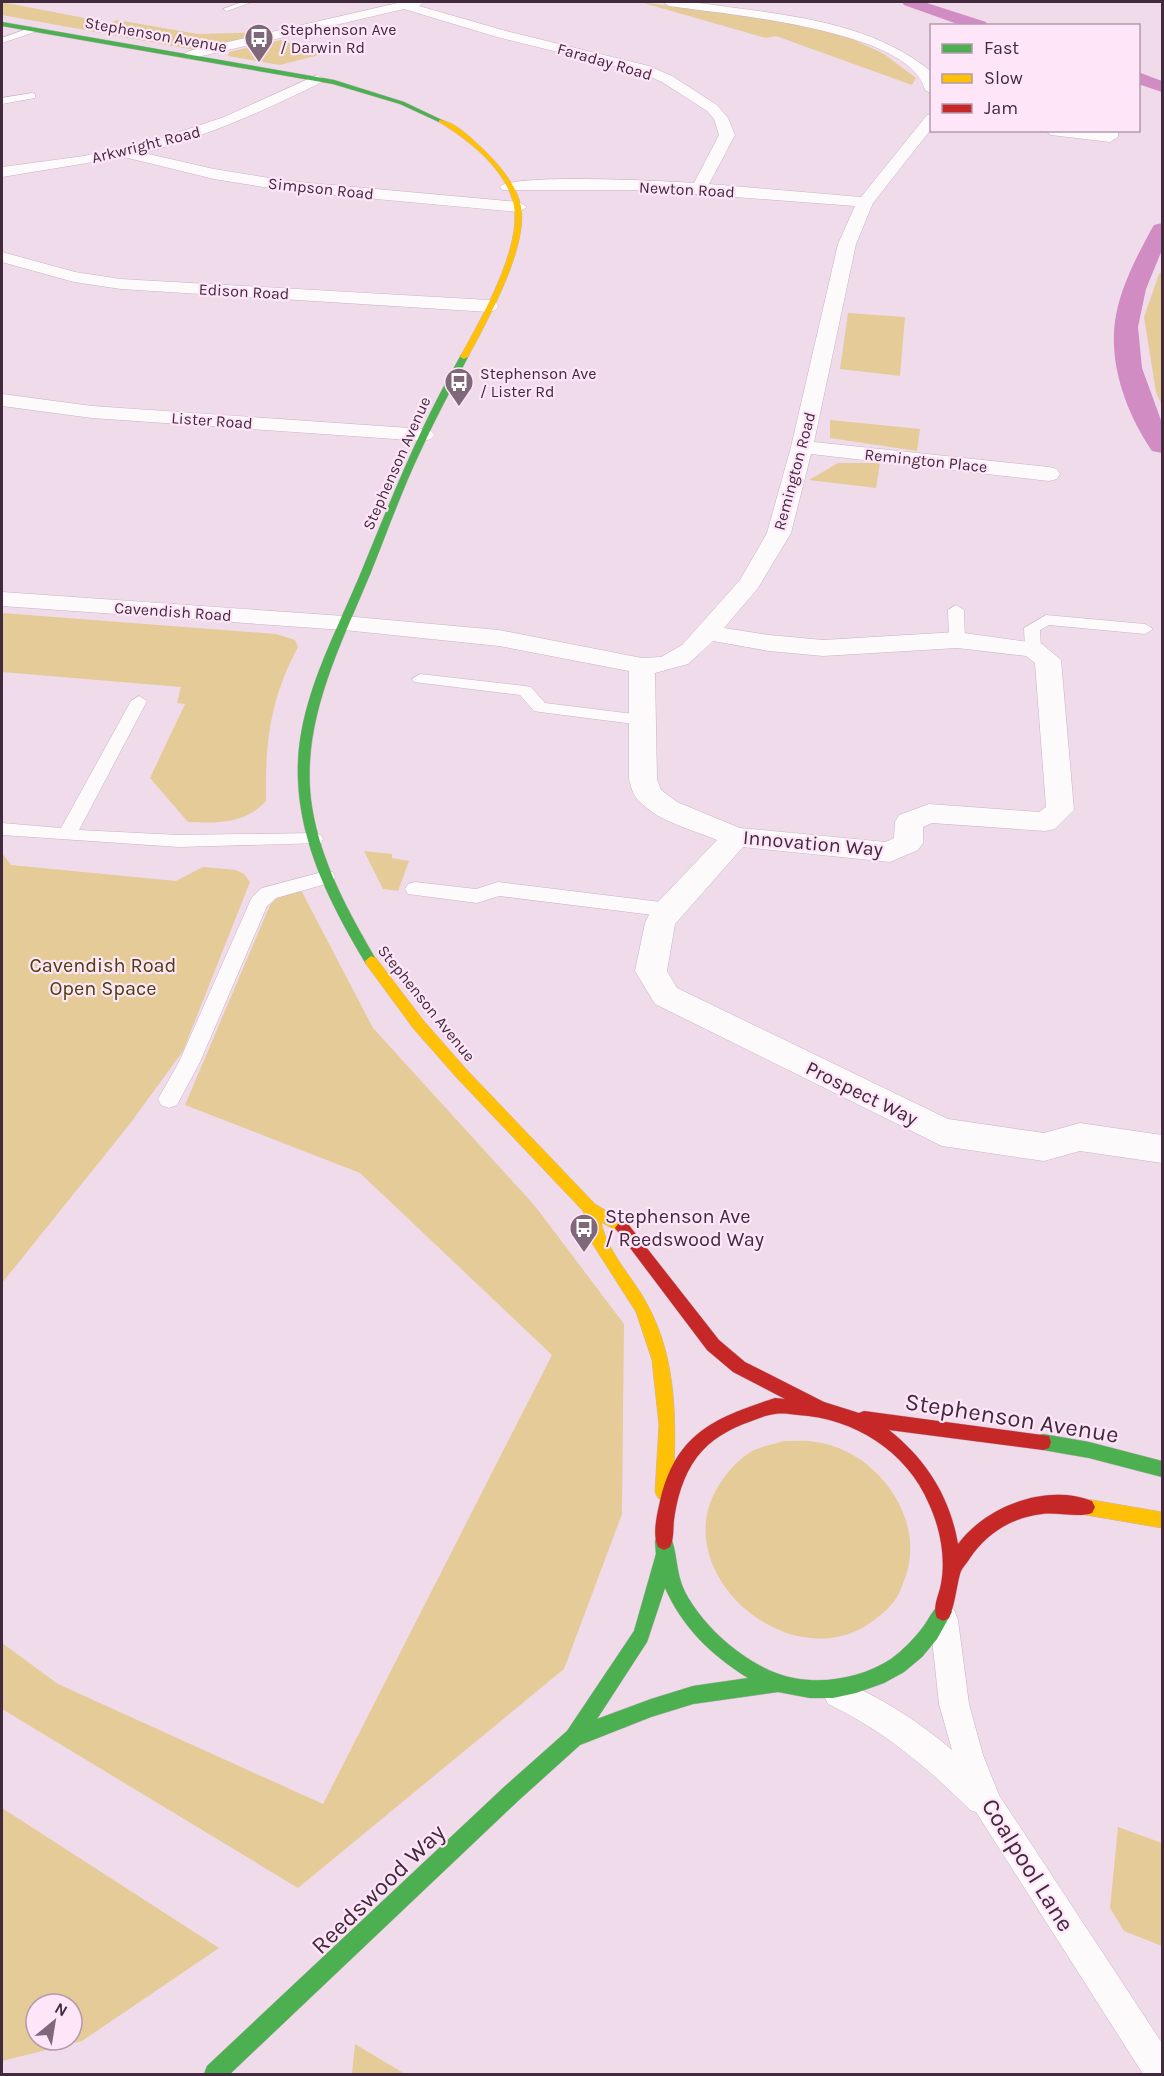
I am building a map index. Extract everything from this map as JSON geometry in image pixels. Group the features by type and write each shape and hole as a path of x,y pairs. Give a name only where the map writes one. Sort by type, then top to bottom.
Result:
{"street":[{"path":"670,2 812,23 863,38 898,53 929,77 930,81"},
{"path":"189,55 408,3"},
{"name":"Faraday Road","path":"408,3 502,34 626,64 667,79 712,108 721,118 727,135 699,188"},
{"name":"Stephenson Avenue","path":"2,24 189,55 317,79 376,94 442,121 482,148 499,170 519,207 513,251 489,306 424,435 324,668 308,730 306,807 314,839 326,877 352,931 393,992 458,1067 590,1208 625,1229 713,1345 739,1367 819,1408"},
{"name":"Arkwright Road","path":"2,172 125,153 175,140 216,125 317,79"},
{"name":"Remington Road","path":"344,623 499,638 642,666 665,664 679,659 707,632 750,583 779,533 802,447 848,244 865,202 930,121"},
{"path":"1068,132 1110,137 1110,132"},
{"name":"Simpson Road","path":"125,153 214,174 288,186 519,207"},
{"name":"Newton Road","path":"508,187 545,184 699,188 865,202"},
{"name":"Edison Road","path":"2,257 74,277 121,284 489,306"},
{"name":"Lister Road","path":"2,400 92,412 424,435"},
{"name":"Remington Place","path":"802,447 1049,474"},
{"name":"Cavendish Road","path":"2,598 344,623"},
{"path":"707,632 769,643 823,648 957,640 1033,649"},
{"name":"Innovation Way","path":"642,666 643,779 648,794 667,809 736,837 890,852 908,843 909,822 929,813 1045,822 1060,810 1048,660 1033,649"},
{"name":"Prospect Way","path":"736,837 669,910 660,923 651,971 666,996 942,1132 1044,1147 1080,1137 1162,1149"},
{"name":"Stephenson Avenue","path":"590,1208 600,1243 632,1291 646,1318 664,1371 668,1437 662,1521"},
{"path":"775,1406 819,1408 853,1418 894,1443 926,1478 947,1520 953,1567 943,1613 917,1652 878,1679 829,1689 777,1683 730,1659 693,1623 674,1590 664,1556 662,1521 674,1478 698,1443 733,1419 775,1406"},
{"name":"Stephenson Avenue","path":"853,1418 1055,1444 1162,1468"},
{"path":"953,1567 979,1533 1006,1516 1038,1505 1077,1505 1162,1520"},
{"name":"Reedswood Way","path":"215,2074 511,1794 574,1738 641,1636 652,1605 664,1556"},
{"name":"Reedswood Way","path":"574,1738 651,1708 693,1695 777,1683"}],"lane":[{"path":"227,9 248,2"},
{"path":"2,41 32,30"},
{"path":"2,101 32,96"},
{"path":"956,610 957,640"},
{"path":"1033,649 1032,628 1046,620 1145,629"},
{"path":"420,679 525,691 540,707 642,720"},
{"path":"67,835 139,701"},
{"path":"2,829 179,841 314,839"},
{"path":"169,1099 189,1062 259,902 269,893 326,877"},
{"path":"415,889 477,896 498,889 669,910"},
{"name":"Coalpool Lane","path":"943,1613 954,1704 968,1755 988,1805 1159,2065"},
{"path":"829,1689 865,1705 917,1738 988,1805"}],"green space":[{"path":"2,2 110,23 117,20 198,34 275,32 195,50 2,15"},
{"path":"640,2 792,22 848,37 884,54 916,78 912,85 776,36 766,38"},
{"path":"281,40 319,55 280,65 228,56 229,52"},
{"path":"1162,272 1162,406 1156,392 1144,317 1159,274"},
{"path":"848,313 905,317 900,376 840,369"},
{"path":"830,420 920,429 917,451 830,438"},
{"path":"838,463 880,463 876,488 809,480"},
{"path":"2,613 276,634 295,640 298,647 281,685 271,722 268,740 266,801 258,809 240,818 220,822 188,822 150,778 185,704 177,703 181,687 2,672"},
{"path":"364,851 392,854 392,858 409,861 398,891 383,889"},
{"name":"Cavendish Road Open Space","path":"2,853 11,865 176,881 203,867 236,870 244,874 250,882 183,1051 129,1125 2,1283"},
{"path":"302,892 373,1028 535,1206 624,1324 622,1514 564,1669 298,1888 2,1709 2,1643 58,1684 323,1804 552,1355 360,1173 185,1105 270,905 281,894"},
{"path":"784,1441 816,1442 836,1447 855,1456 886,1484 898,1502 906,1521 910,1542 909,1563 895,1600 875,1620 864,1627 832,1638 799,1636 768,1625 740,1605 720,1579 708,1549 707,1517 722,1480 734,1465 749,1453"},
{"path":"2,1808 219,1948 84,2040 84,1992 24,1992 24,2052 38,2052 2,2061"},
{"path":"1118,1827 1162,1843 1162,1946 1124,1931 1110,1908"},
{"path":"355,2044 405,2074 352,2074"}],"waterway":[{"path":"910,2 974,24"},
{"path":"1140,78 1162,87"},
{"path":"1162,230 1134,289 1126,327 1126,347 1136,391 1147,419 1162,445"}],"traffic: fast":[{"path":"2,24 334,82 402,103 441,121"},
{"path":"371,961 340,906 316,848 306,807 303,777 305,746 311,716 330,657 408,468 464,357"},
{"path":"1043,1442 1089,1450 1162,1469"},
{"path":"664,1541 671,1581 679,1599 702,1631 732,1657 762,1676 781,1684 810,1689 833,1688 856,1684 878,1676 897,1665 915,1650 931,1633 943,1612"},
{"path":"215,2074 511,1794 574,1738 641,1636 652,1605 664,1557"},
{"path":"574,1738 651,1708 693,1695 777,1683"}],"traffic: slow":[{"path":"441,121 476,146 499,170 508,183 518,208 518,224 508,263 491,305 464,357"},
{"path":"371,961 418,1024 461,1073 590,1208 623,1228"},
{"path":"590,1208 600,1243 641,1307 660,1360 667,1425 664,1492"},
{"path":"1086,1507 1162,1520"}],"traffic: jam":[{"path":"623,1228 713,1345 739,1367 819,1408"},
{"path":"775,1406 821,1409 848,1416 875,1429 899,1448 919,1470 935,1496 946,1524 951,1553 951,1583 943,1612"},
{"path":"664,1541 670,1494 682,1465 691,1452 714,1430 736,1419 775,1406"},
{"path":"864,1419 1043,1442"},
{"path":"953,1567 975,1537 1002,1517 1044,1505 1086,1507"}],"place":[{"name":"Stephenson Ave / Darwin Rd","path":"259,64"},
{"name":"Stephenson Ave / Lister Rd","path":"459,408"},
{"name":"Stephenson Ave / Reedswood Way","path":"584,1254"}]}
